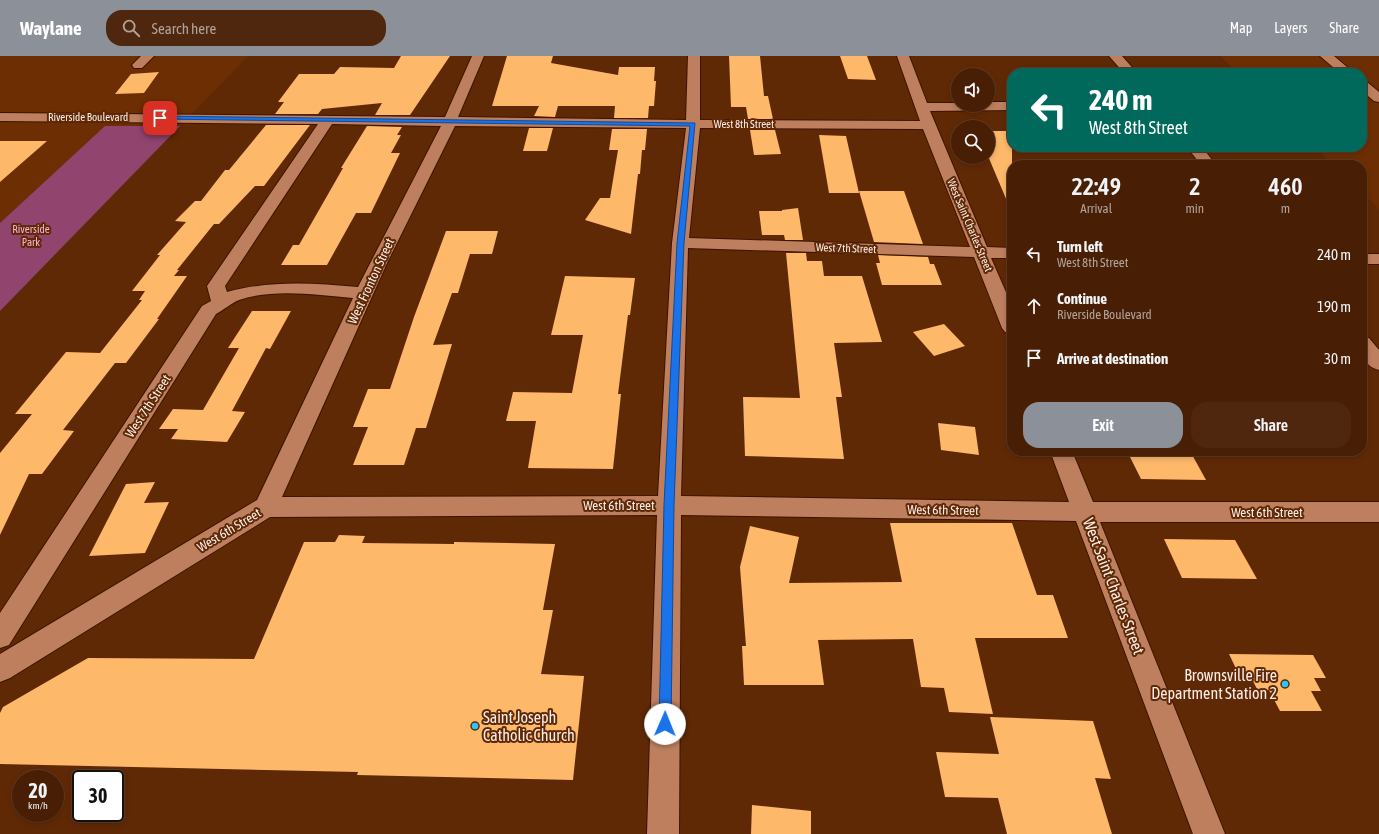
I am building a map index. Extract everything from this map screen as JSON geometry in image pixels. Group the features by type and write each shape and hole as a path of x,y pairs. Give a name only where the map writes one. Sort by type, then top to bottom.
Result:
{"street":[{"path":"138,65 148,56"},
{"name":"West Fronton Street","path":"266,507 364,293 450,121 478,56"},
{"path":"663,834 669,505 680,243 693,124 694,56"},
{"name":"West Saint Charles Street","path":"903,56 928,125 1007,316"},
{"path":"1115,56 1126,68"},
{"path":"1326,56 1342,68"},
{"path":"1367,88 1379,99 1367,105"},
{"path":"922,107 1007,106"},
{"name":"Riverside Boulevard","path":"0,117 224,118"},
{"name":"West 8th Street","path":"224,118 693,124 928,125"},
{"path":"220,303 216,286 328,120"},
{"path":"1198,152 1205,160"},
{"name":"West 7th Street","path":"680,243 1007,253"},
{"path":"1367,259 1379,259"},
{"name":"West 7th Street","path":"0,636 209,310 232,296 261,290 311,289 364,293"},
{"path":"1367,349 1379,363"},
{"name":"West Saint Charles Street","path":"1064,456 1209,834"},
{"name":"West 6th Street","path":"0,669 266,507 669,505 1086,512 1379,512"}],"shaded area":[{"path":"0,56 248,56 180,126 105,126 0,223"},
{"path":"1220,56 1379,56 1379,209 1367,197 1367,160 1329,160 1320,152 1367,152 1367,68 1233,68"}],"green space":[{"name":"Riverside Park","path":"105,126 180,126 0,311 0,223"}],"building":[{"path":"401,56 450,56 410,115 375,115 382,103 322,109 318,114 275,114 284,102 278,102 299,74 334,74 340,67 394,68"},
{"path":"507,56 553,56 551,63 618,75 619,67 655,67 654,81 656,81 654,106 649,106 648,118 614,118 615,106 558,106 555,117 534,116 539,106 492,106"},
{"path":"729,56 760,56 764,96 768,96 773,119 748,119 746,107 731,107"},
{"path":"840,56 867,56 876,80 848,79"},
{"path":"159,72 144,93 115,94 131,74"},
{"path":"266,125 310,125 264,186 255,186 219,224 214,224 177,270 179,270 174,276 187,276 157,319 159,319 126,363 115,363 63,430 74,431 42,474 29,474 0,535 0,453 32,414 15,414 66,352 100,353 142,300 139,300 145,291 132,291 160,255 157,255 186,222 175,221 195,201 201,201 225,170 229,170"},
{"path":"367,126 402,127 397,135 401,135 391,153 400,153 371,213 356,213 327,265 281,265 293,245 299,245 343,168 341,168"},
{"path":"529,128 553,128 547,151 523,151"},
{"path":"612,129 647,129 645,150 642,150 640,174 638,174 631,234 585,220 600,198 610,198 618,150 609,150"},
{"path":"750,130 775,130 781,154 754,155"},
{"path":"995,131 1007,131 1007,152 1012,152 1012,160 1007,160 1007,201 991,164 995,164"},
{"path":"819,135 846,136 859,193 829,193"},
{"path":"0,141 47,141 0,182"},
{"path":"859,191 904,191 923,244 874,242"},
{"path":"798,208 803,240 785,240 784,235 762,235 759,211 782,211"},
{"path":"446,231 498,231 492,254 470,254 458,293 452,293 433,345 452,344 426,428 416,428 404,465 353,465 368,427 353,427 368,389 390,389 414,317"},
{"path":"786,253 806,253 807,261 822,261 824,276 862,276 882,342 834,343 842,397 836,397 844,459 745,456 743,397 800,398"},
{"path":"878,255 928,257 930,264 934,264 942,285 882,285 876,263 880,263"},
{"path":"565,276 635,278 630,315 628,315 618,394 621,394 613,469 528,468 536,421 506,421 513,392 572,393 583,335 551,335"},
{"path":"252,311 291,311 270,349 266,348 232,411 245,412 227,442 171,439 178,429 159,429 173,409 203,410 239,348 228,348"},
{"path":"944,324 965,346 934,356 913,332"},
{"path":"938,423 975,427 979,455 941,450"},
{"path":"1130,456 1193,456 1206,480 1141,479"},
{"path":"155,482 144,503 169,502 145,553 89,556 126,484"},
{"path":"890,523 1012,523 1037,595 1053,595 1068,638 975,638 993,714 949,712 944,688 921,687 913,639 818,640 824,685 744,685 742,646 746,646 740,567 750,526 799,537 789,583 902,582"},
{"path":"339,535 365,536 362,543 454,544 454,542 555,544 543,610 553,610 541,674 584,676 573,780 357,775 358,772 0,764 0,713 3,707 88,658 254,659 304,542 335,542"},
{"path":"1164,539 1235,540 1257,579 1182,578"},
{"name":"Brownsville Fire Department Station 2","path":"1229,654 1313,655 1326,678 1314,678 1321,691 1311,691 1322,711 1280,711 1269,690 1257,689 1251,677 1240,677"},
{"path":"990,717 1093,721 1111,779 1095,778 1112,834 1007,834 998,798 945,797 936,752 999,754"},
{"path":"752,805 811,811 811,834 751,834"}],"place":[{"name":"Brownsville Fire Department Station 2","path":"1285,684"},
{"name":"Saint Joseph Catholic Church","path":"475,726"}],"route":[{"path":"160,118 693,124 680,243 669,505 665,724"}]}
